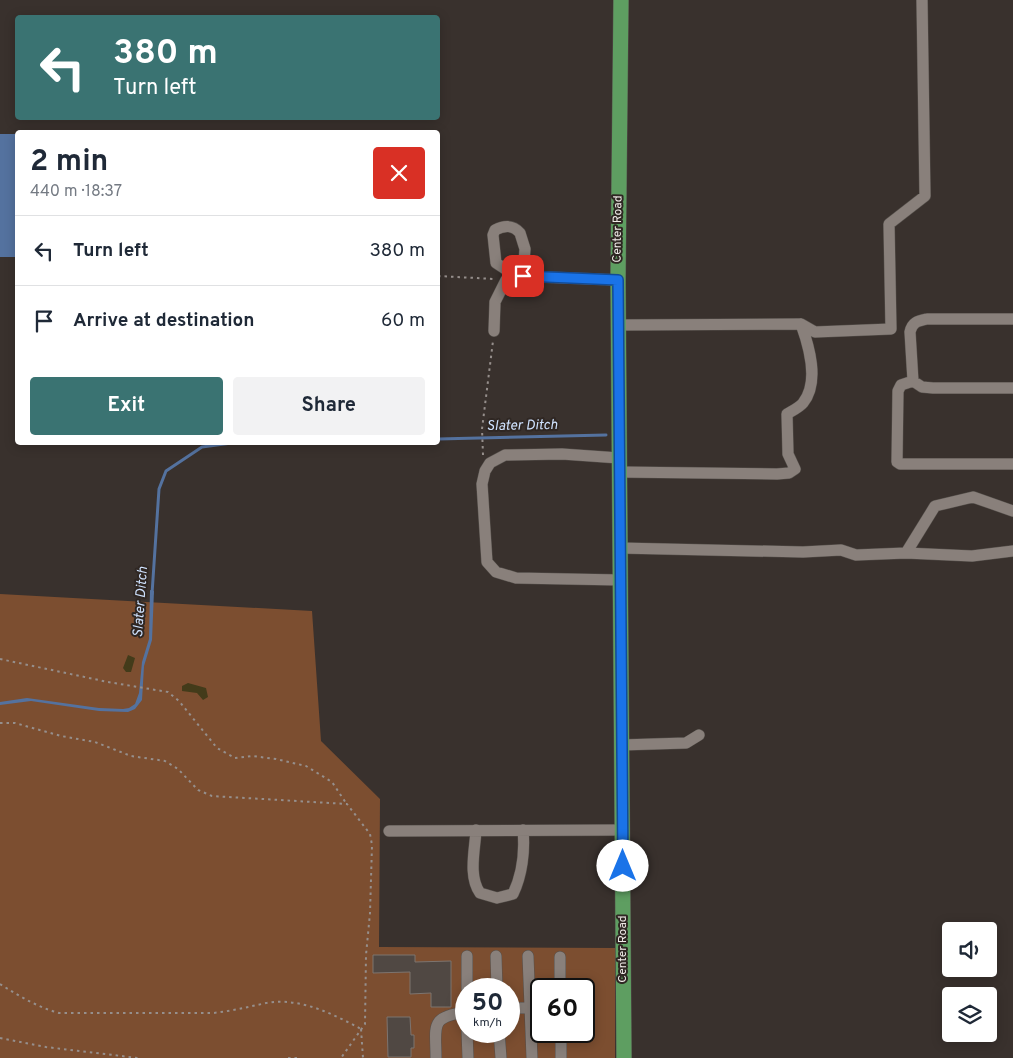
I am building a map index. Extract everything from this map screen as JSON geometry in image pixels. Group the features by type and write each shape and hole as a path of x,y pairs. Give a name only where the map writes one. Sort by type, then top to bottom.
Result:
{"main road":[{"name":"Center Road","path":"620,0 618,280 624,1058"}],"lane":[{"path":"891,329 890,224 925,196 922,0"},
{"path":"494,331 495,302 515,277 618,280"},
{"path":"912,381 910,332 915,322 927,319 1013,319"},
{"path":"620,580 516,578 496,572 487,562 482,484 484,471 490,463 505,455 562,454 619,465 777,474 789,473 795,469 788,454 787,414 803,404 809,391 812,357 802,324"},
{"path":"619,325 802,324 815,332 891,329 910,332"},
{"path":"912,381 922,387 933,388 1013,388"},
{"path":"912,381 901,385 898,391 897,462 900,464 1013,464"},
{"path":"906,553 935,506 973,498 1013,511"},
{"path":"620,548 803,552 841,550 856,555 906,553 972,556 1013,551"},
{"path":"621,745 686,743 699,735"},
{"path":"476,830 473,872 475,886 480,893 496,898 513,894 518,882 524,842 523,830"},
{"path":"389,831 623,830"},
{"path":"467,956 467,978"},
{"path":"496,956 497,978"},
{"path":"528,956 532,1058"},
{"path":"560,956 560,978"},
{"path":"520,1007 529,1007"},
{"path":"436,1058 436,1024 440,1019 455,1015"},
{"path":"467,1043 468,1058"},
{"path":"500,1043 501,1058"},
{"path":"561,1043 561,1058"}],"path":[{"path":"440,276 515,277"},
{"path":"482,447 482,429 494,331"},
{"path":"0,659 168,692 179,701 217,748 227,755 236,758 252,756 276,759 306,766 332,782 370,834 372,845 366,955 365,1024 341,1058"},
{"path":"0,722 95,742 130,756 165,761 178,769 198,790 212,796 347,804"},
{"path":"0,984 27,1001 44,1009 59,1013 213,1013 285,1002 317,1008 361,1029"},
{"path":"361,1029 363,1058"},
{"path":"0,1038 46,1047 138,1058"},
{"path":"288,1058 298,1058"}],"shaded area":[{"path":"0,594 312,611 321,741 380,799 379,947 615,948 615,1058 0,1058"}],"sand":[{"path":"128,655 135,658 131,672 126,672 123,668"},
{"path":"188,683 206,688 208,697 203,700 197,693 182,691 182,686"}],"water":[{"path":"0,134 15,134 15,257 0,257"},
{"path":"150,590 154,591 152,640 144,666 142,700 135,709 128,712 99,711 31,701 0,705 0,702 27,698 99,708 123,709 135,704 139,693 142,662 149,639"}],"building":[{"path":"373,955 415,955 415,962 451,961 451,1007 431,1007 431,993 410,994 410,972 373,973"},
{"path":"387,1017 410,1017 411,1035 414,1035 414,1048 411,1048 411,1057 388,1057"}],"waterway":[{"name":"Slater Ditch","path":"440,439 606,435"},
{"name":"Slater Ditch","path":"152,594 159,489 166,471 202,447 217,445"}],"route":[{"path":"523,276 618,280 623,866"}]}
